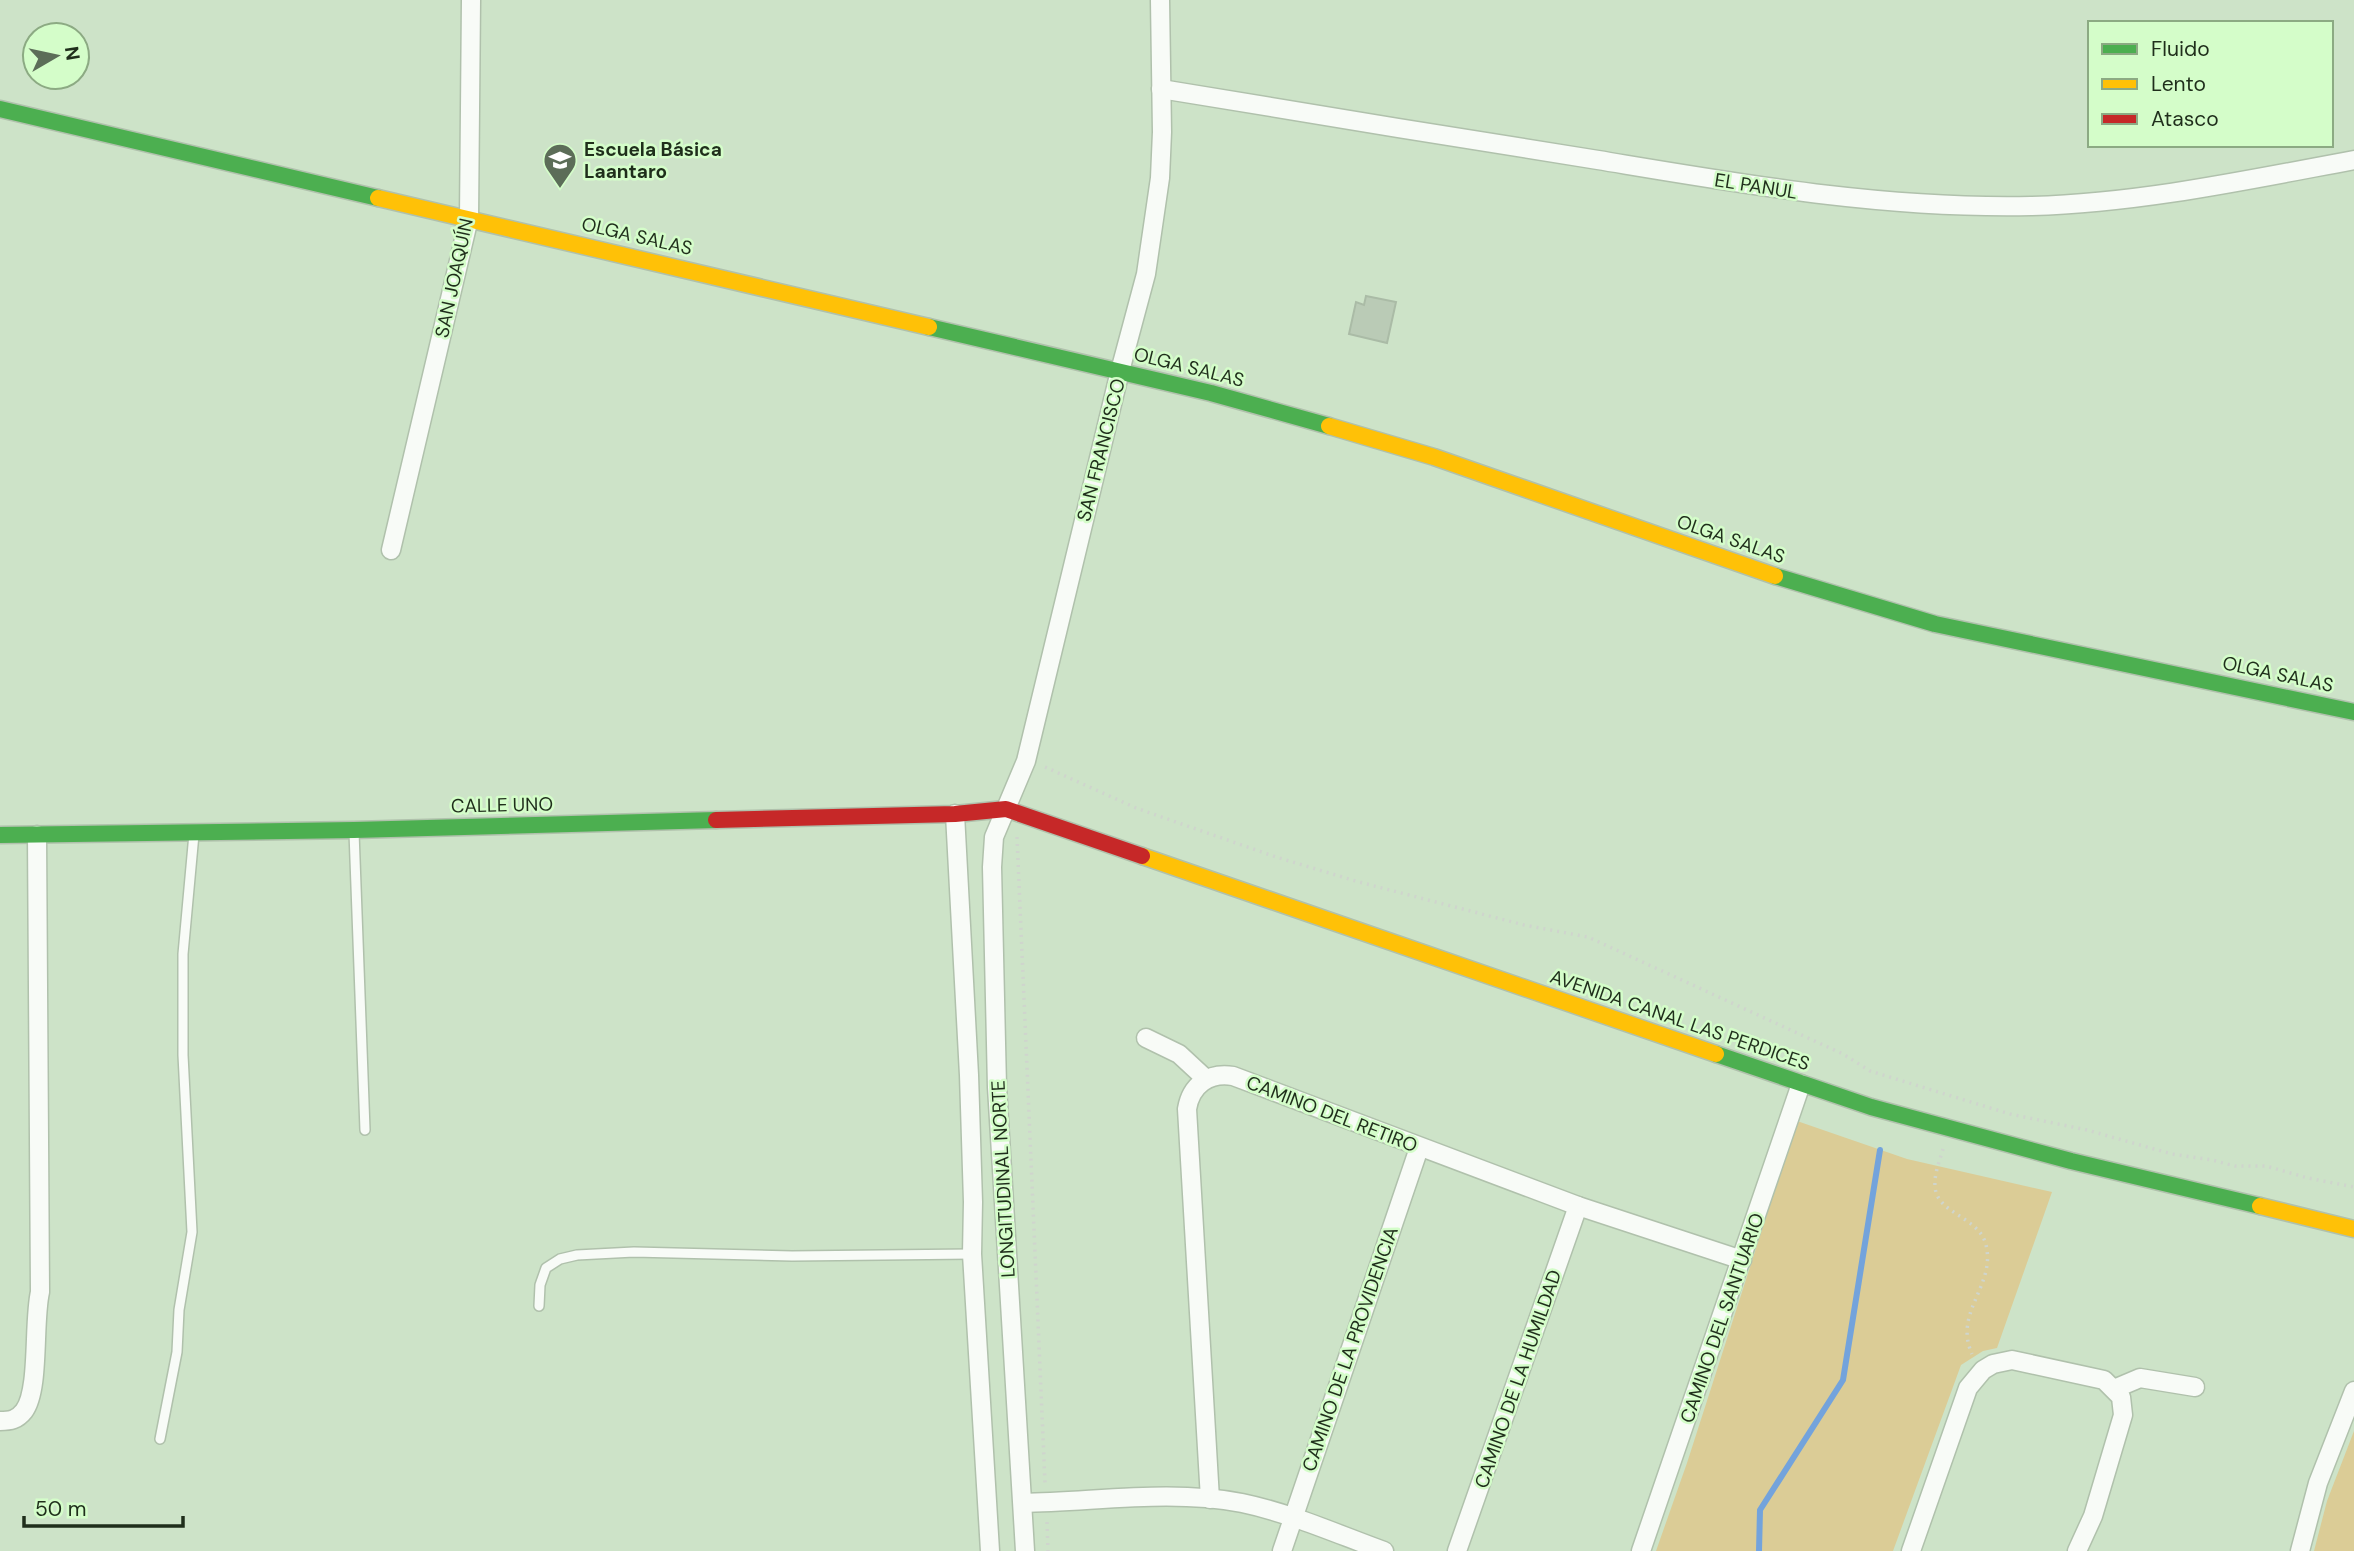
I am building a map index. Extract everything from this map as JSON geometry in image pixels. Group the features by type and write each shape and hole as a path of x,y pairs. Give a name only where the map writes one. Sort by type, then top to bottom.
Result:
{"street":[{"name":"SAN JOAQUÍN","path":"391,550 469,218 471,0"},
{"name":"SAN FRANCISCO","path":"1013,811 1120,371 1135,323 1155,225 1160,167 1160,0"},
{"name":"EL PANUL","path":"1161,89 1776,189 1906,203 2033,205 2144,197 2197,190 2354,160"},
{"name":"OLGA SALAS","path":"0,109 1120,371 1359,434 1521,486 1747,567 1935,624 2354,712"},
{"name":"CALLE UNO","path":"0,835 354,830 1013,811"},
{"name":"AVENIDA CANAL LAS PERDICES","path":"1013,811 1801,1084 1947,1129 2354,1229"},
{"name":"LONGITUDINAL NORTE","path":"1013,811 994,837 992,867 997,1087 1026,1551"},
{"name":"LONGITUDINAL NORTE","path":"956,814 969,1075 972,1254 990,1551"},
{"path":"0,1421 13,1420 25,1410 33,1385 36,1308 40,1292 37,835"},
{"path":"1146,1038 1179,1054 1206,1079 1192,1092 1187,1110 1210,1499"},
{"name":"CAMINO DEL RETIRO","path":"1206,1079 1233,1076 1578,1206 1742,1260"},
{"name":"CAMINO DEL SANTUARIO","path":"1641,1551 1801,1084"},
{"name":"CAMINO DE LA PROVIDENCIA","path":"1282,1551 1419,1147"},
{"name":"CAMINO DE LA HUMILDAD","path":"1457,1551 1578,1206"},
{"path":"1911,1551 1968,1388 1983,1370 2004,1361 2021,1361 2104,1380 2121,1397 2123,1415 2093,1516 2077,1551"},
{"path":"2114,1389 2140,1378 2195,1387"},
{"path":"2300,1551 2318,1483 2354,1391"},
{"path":"1023,1503 1169,1496 1242,1503 1292,1517 1384,1551"}],"lane":[{"path":"354,830 365,1130"},
{"path":"160,1439 177,1352 179,1310 192,1232 183,1055 183,954 194,832"},
{"path":"540,1306 540,1285 546,1268 560,1259 577,1255 634,1252 792,1256 972,1254"}],"path":[{"path":"1026,761 1051,769 1136,808 1276,857 1359,882 1524,925 1588,937 1843,1054 1870,1071 2010,1114 2087,1130 2172,1154 2235,1166 2266,1166 2354,1187"},
{"path":"1013,811 1017,833 1048,1551"},
{"path":"1947,1129 1934,1186 1948,1208 1967,1219 1982,1233 1987,1254 1984,1279 1966,1326 1970,1350 1983,1370"}],"shaded area":[{"path":"1797,1121 1907,1159 2052,1192 1997,1348 1983,1351 1961,1365 1893,1551 1656,1551 1687,1463"},
{"path":"2354,1431 2354,1551 2314,1551 2327,1501"}],"building":[{"path":"1366,296 1396,302 1387,343 1349,334 1356,302 1364,305"}],"waterway":[{"path":"1759,1551 1760,1510 1843,1380 1880,1150"}],"traffic: fast":[{"path":"0,109 378,198"},
{"path":"929,327 1211,393 1329,426"},
{"path":"1775,576 1935,624 2354,712"},
{"path":"0,835 354,830 716,820"},
{"path":"1716,1054 1871,1107 2071,1161 2260,1206"}],"traffic: slow":[{"path":"378,198 929,327"},
{"path":"1329,426 1434,457 1775,576"},
{"path":"1142,856 1716,1054"},
{"path":"2260,1206 2354,1229"}],"traffic: jam":[{"path":"716,820 955,814 1006,809 1142,856"}],"place":[{"name":"Escuela Básica Laantaro","path":"560,190"}]}
